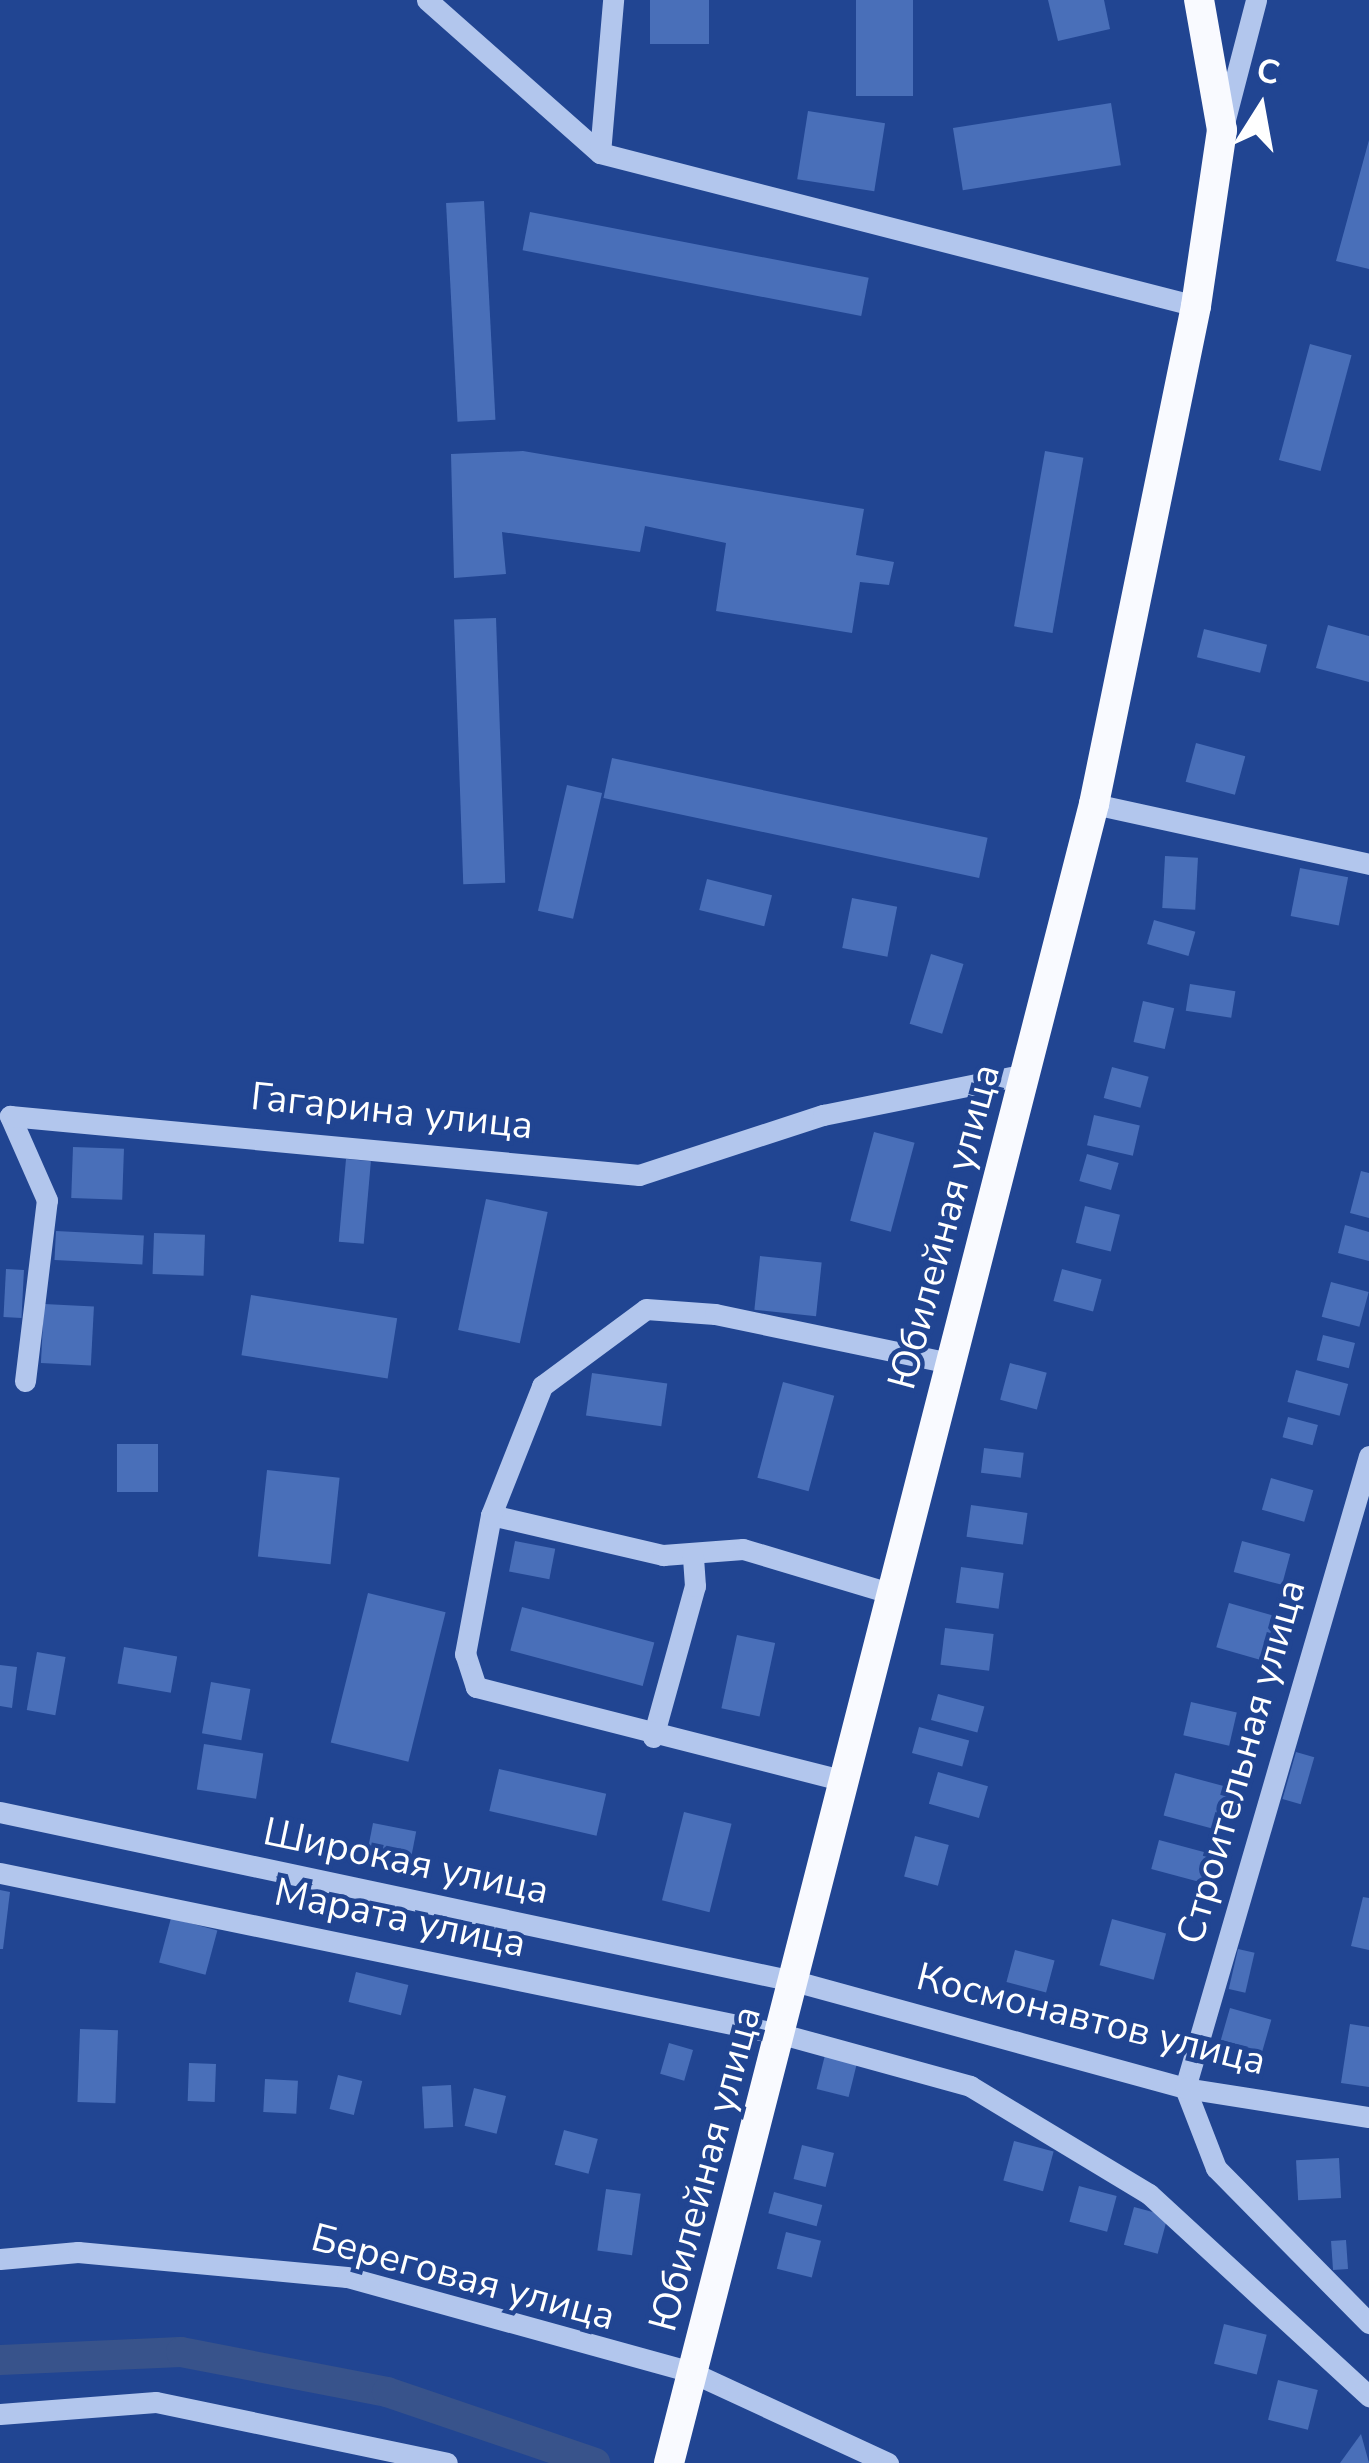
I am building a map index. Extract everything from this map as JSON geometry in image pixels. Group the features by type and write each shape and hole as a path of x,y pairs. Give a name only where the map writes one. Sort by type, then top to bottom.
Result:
{"main road":[{"name":"Юбилейная улица","path":"669,2463 785,2035 890,1593 1094,804 1196,306 1222,130 1199,0"}],"street":[{"path":"427,0 600,153 1196,306"},
{"path":"600,153 614,0"},
{"path":"1222,130 1256,0"},
{"path":"1094,804 1369,864"},
{"name":"Гагарина улица","path":"26,1381 47,1201 10,1116 639,1175 823,1115 1026,1074"},
{"path":"845,1781 653,1737 476,1687 465,1654 491,1515 542,1386 646,1309 715,1314 950,1363"},
{"name":"Строительная улица","path":"1185,2088 1369,1456"},
{"path":"491,1515 694,1555 742,1549 890,1593"},
{"path":"653,1737 695,1586 694,1555"},
{"name":"Широкая улица","path":"0,1812 798,1982"},
{"name":"Марата улица","path":"0,1873 785,2035"},
{"name":"Космонавтов улица","path":"798,1982 1185,2088 1369,2117"},
{"path":"785,2035 970,2086 1149,2194 1369,2396"},
{"path":"1185,2088 1216,2168 1369,2323"},
{"name":"Береговая улица","path":"0,2259 78,2252 347,2277 689,2379 888,2463"},
{"path":"0,2414 156,2402 447,2463"}],"building":[{"path":"650,0 709,0 709,44 650,44"},
{"path":"856,0 913,0 913,96 856,96"},
{"path":"1048,0 1104,0 1110,29 1058,41"},
{"path":"1111,103 1121,165 963,190 953,128"},
{"path":"808,111 885,123 874,191 797,179"},
{"path":"1369,140 1369,269 1336,261"},
{"path":"484,201 495,420 458,422 446,203"},
{"path":"530,212 869,278 861,316 523,250"},
{"path":"1310,344 1352,355 1320,471 1279,460"},
{"path":"523,451 864,509 856,555 894,562 889,585 860,582 852,633 716,611 726,543 645,526 640,552 502,532 506,574 454,578 451,454"},
{"path":"1045,451 1083,458 1052,633 1014,626"},
{"path":"496,618 505,883 463,884 454,619"},
{"path":"1328,625 1369,636 1369,682 1316,668"},
{"path":"1204,629 1267,645 1260,673 1197,657"},
{"path":"1196,743 1245,756 1235,795 1186,782"},
{"path":"612,758 988,838 979,878 603,798"},
{"path":"567,785 602,793 573,919 538,911"},
{"path":"1165,856 1198,858 1195,910 1162,908"},
{"path":"1300,868 1348,877 1339,925 1291,916"},
{"path":"707,879 772,895 764,926 699,910"},
{"path":"852,898 897,907 887,957 842,948"},
{"path":"1154,920 1195,932 1188,956 1147,944"},
{"path":"931,954 964,964 942,1034 910,1024"},
{"path":"1190,984 1235,991 1231,1018 1186,1011"},
{"path":"1143,1001 1174,1008 1165,1049 1134,1042"},
{"path":"1112,1067 1149,1077 1140,1108 1104,1098"},
{"path":"1094,1115 1140,1126 1133,1156 1087,1145"},
{"path":"874,1132 915,1143 891,1232 850,1221"},
{"path":"73,1147 124,1149 122,1200 71,1198"},
{"path":"1087,1154 1119,1163 1111,1190 1079,1181"},
{"path":"346,1159 371,1161 364,1244 339,1242"},
{"path":"1361,1171 1369,1173 1369,1218 1350,1213"},
{"path":"486,1199 548,1212 520,1343 458,1330"},
{"path":"1085,1206 1120,1215 1111,1252 1076,1243"},
{"path":"1345,1225 1369,1232 1369,1261 1338,1253"},
{"path":"56,1231 144,1236 142,1265 54,1260"},
{"path":"154,1233 205,1235 204,1276 153,1274"},
{"path":"760,1256 822,1262 816,1316 754,1310"},
{"path":"6,1269 24,1270 21,1318 3,1317"},
{"path":"1062,1269 1102,1280 1093,1311 1053,1301"},
{"path":"1331,1282 1369,1292 1359,1327 1322,1317"},
{"path":"251,1295 397,1318 388,1378 241,1355"},
{"path":"44,1304 94,1307 91,1366 41,1363"},
{"path":"1323,1335 1355,1343 1349,1368 1317,1360"},
{"path":"1010,1363 1047,1373 1037,1410 1000,1400"},
{"path":"1296,1370 1348,1384 1340,1416 1287,1402"},
{"path":"592,1373 667,1384 661,1426 586,1416"},
{"path":"783,1382 834,1396 809,1491 757,1478"},
{"path":"1288,1417 1318,1425 1313,1445 1283,1437"},
{"path":"117,1444 158,1444 158,1492 117,1492"},
{"path":"984,1448 1024,1453 1021,1478 981,1473"},
{"path":"267,1470 340,1478 331,1564 258,1557"},
{"path":"1271,1478 1313,1490 1304,1522 1262,1510"},
{"path":"971,1505 1027,1513 1023,1545 967,1537"},
{"path":"515,1541 555,1549 549,1579 509,1571"},
{"path":"1242,1541 1290,1554 1282,1585 1234,1572"},
{"path":"961,1567 1004,1573 999,1609 956,1603"},
{"path":"368,1593 446,1612 408,1762 331,1742"},
{"path":"1229,1603 1275,1616 1262,1660 1216,1647"},
{"path":"522,1607 654,1642 643,1686 510,1650"},
{"path":"945,1628 994,1634 989,1671 940,1665"},
{"path":"737,1635 775,1643 760,1716 721,1708"},
{"path":"124,1647 177,1656 171,1693 118,1683"},
{"path":"37,1652 66,1657 55,1715 27,1710"},
{"path":"0,1665 17,1667 12,1708 0,1706"},
{"path":"211,1682 250,1689 241,1740 202,1733"},
{"path":"938,1694 984,1706 977,1733 931,1720"},
{"path":"1191,1702 1237,1713 1229,1746 1183,1735"},
{"path":"919,1727 969,1740 962,1767 912,1753"},
{"path":"204,1744 263,1753 256,1799 197,1789"},
{"path":"1296,1752 1314,1757 1301,1804 1282,1799"},
{"path":"499,1769 606,1794 597,1836 489,1811"},
{"path":"938,1772 988,1786 979,1818 929,1804"},
{"path":"1175,1773 1230,1788 1219,1830 1164,1816"},
{"path":"684,1812 732,1824 710,1912 662,1900"},
{"path":"373,1823 416,1831 411,1857 368,1849"},
{"path":"915,1836 949,1845 938,1886 904,1877"},
{"path":"1159,1840 1214,1855 1206,1884 1151,1869"},
{"path":"0,1890 10,1892 3,1949 0,1949"},
{"path":"1363,1897 1369,1898 1369,1950 1351,1946"},
{"path":"171,1918 217,1930 205,1975 159,1962"},
{"path":"1112,1919 1166,1933 1154,1980 1100,1965"},
{"path":"1238,1949 1255,1953 1245,1993 1229,1989"},
{"path":"1015,1950 1055,1961 1046,1992 1006,1982"},
{"path":"356,1972 408,1985 401,2015 349,2002"},
{"path":"1230,2008 1271,2020 1262,2052 1221,2040"},
{"path":"1350,2024 1369,2027 1369,2087 1341,2083"},
{"path":"80,2029 118,2030 115,2103 77,2102"},
{"path":"669,2043 693,2050 684,2081 660,2074"},
{"path":"825,2055 857,2063 849,2097 817,2089"},
{"path":"189,2063 216,2064 215,2102 188,2101"},
{"path":"338,2075 362,2081 354,2115 330,2109"},
{"path":"265,2079 298,2081 296,2114 263,2112"},
{"path":"451,2085 453,2127 424,2128 422,2087"},
{"path":"474,2088 506,2096 497,2134 465,2126"},
{"path":"564,2130 598,2139 588,2174 555,2165"},
{"path":"1014,2141 1054,2152 1043,2191 1003,2181"},
{"path":"802,2145 834,2153 826,2187 794,2179"},
{"path":"1339,2158 1341,2198 1298,2200 1296,2160"},
{"path":"1079,2186 1117,2196 1107,2232 1069,2222"},
{"path":"606,2189 641,2194 632,2255 597,2250"},
{"path":"774,2192 822,2205 817,2226 768,2213"},
{"path":"1134,2207 1168,2216 1158,2254 1124,2245"},
{"path":"786,2232 821,2241 812,2278 777,2269"},
{"path":"1346,2240 1348,2269 1333,2270 1331,2241"},
{"path":"1224,2324 1267,2335 1257,2374 1214,2364"},
{"path":"1278,2380 1318,2390 1308,2430 1268,2420"},
{"path":"1361,2434 1369,2463 1340,2463"}],"waterway":[{"path":"0,2360 181,2352 387,2392 595,2463"}]}
